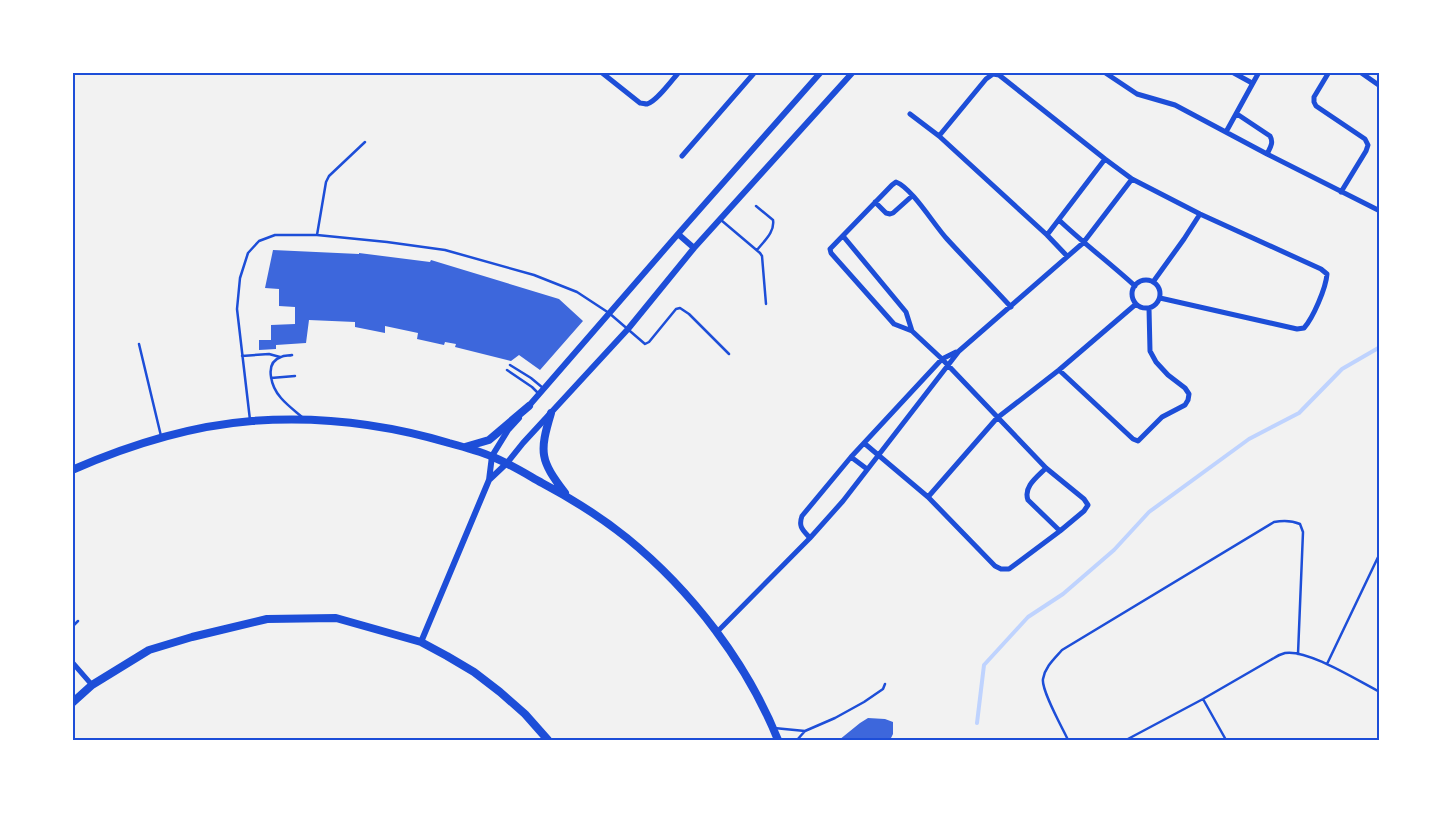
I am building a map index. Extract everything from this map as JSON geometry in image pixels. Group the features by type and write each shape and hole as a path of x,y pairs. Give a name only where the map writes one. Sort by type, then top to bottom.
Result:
{"main road":[{"path":"465,447 489,440 529,406"},
{"path":"551,413 543,442 544,460 550,473 568,497"},
{"path":"72,470 108,454 162,437 206,427 250,421 305,420 356,423 421,435 492,456 568,497 626,537 650,558 678,586 717,632 751,685 778,740"},
{"path":"72,703 92,685 149,650 192,637 267,619 336,618 421,642 474,672 525,714 548,740"}],"street":[{"path":"600,72 640,103 644,104 654,101 679,72"},
{"path":"682,156 755,72"},
{"path":"421,642 489,480 492,456 508,430 821,72"},
{"path":"489,480 507,463 628,329 694,248 854,72"},
{"path":"1104,72 1136,94 1175,104 1380,212"},
{"path":"1232,72 1252,83"},
{"path":"1226,132 1259,72"},
{"path":"1329,72 1314,97 1316,106 1364,139 1368,145 1341,192"},
{"path":"1360,72 1380,86"},
{"path":"939,136 986,79 993,74 999,75 1105,159 1132,178 1200,214 1321,269 1327,274 1326,282 1309,323 1304,328 1297,329 1160,298"},
{"path":"910,114 939,136 1047,235 1067,256"},
{"path":"1237,114 1270,136 1272,145 1267,154"},
{"path":"1047,235 1105,159"},
{"path":"717,632 810,538 843,500 958,351 1083,243 1132,178"},
{"path":"864,443 928,497 995,566 1001,569 1008,569 1084,511 1088,505 1084,500 1046,468 942,359 912,332 894,324 860,287 831,253 830,249 896,182 901,184 946,238 1011,306"},
{"path":"876,202 886,213 890,214 894,213 912,196"},
{"path":"1153,282 1200,214"},
{"path":"1059,220 1083,243 1112,264 1135,286"},
{"path":"678,234 694,248"},
{"path":"842,236 906,312 912,332"},
{"path":"1143,280 1153,282 1160,290 1160,298 1154,306 1149,308 1139,307 1132,294 1135,286 1143,280"},
{"path":"928,497 997,418 1059,370 1136,304"},
{"path":"1059,370 1133,439 1138,440 1162,417 1185,405 1189,394 1185,388 1168,375 1156,362 1150,350 1149,308"},
{"path":"810,538 799,523 802,516 851,457 942,359 958,351"},
{"path":"851,457 867,469"},
{"path":"1046,468 1027,489 1026,495 1028,500 1060,530"},
{"path":"72,662 92,685"}],"lane":[{"path":"317,235 326,182 329,176 365,142"},
{"path":"756,206 774,223 771,232 757,250"},
{"path":"720,219 762,256 766,304"},
{"path":"250,421 237,309 240,278 248,253 259,241 275,235 317,235 445,250 534,274 577,292 609,313 642,342 648,343 676,309 680,308 689,314 729,354"},
{"path":"139,344 162,437"},
{"path":"242,356 269,354 280,357 292,355"},
{"path":"280,357 273,363 271,368 272,385 280,397 305,420"},
{"path":"510,365 532,378 542,391"},
{"path":"507,370 532,387 542,391"},
{"path":"271,378 296,376"},
{"path":"1068,740 1047,696 1042,680 1048,665 1062,650 1274,522 1283,520 1300,524 1303,532 1298,654"},
{"path":"1327,664 1380,553"},
{"path":"72,627 78,621"},
{"path":"1126,740 1284,653 1298,654 1327,664 1380,692"},
{"path":"798,740 805,731 835,718 864,702 883,689 885,684"},
{"path":"1203,699 1226,740"},
{"path":"773,728 805,731"}],"building":[{"path":"273,250 359,253 430,262 431,260 559,299 583,321 540,370 519,355 511,361 455,347 456,344 445,342 444,345 417,339 418,333 385,326 385,333 355,327 355,322 309,320 306,343 276,345 276,349 259,350 259,340 271,340 271,325 295,324 295,307 279,306 279,289 265,288"},
{"path":"868,718 885,719 893,722 893,734 890,740 839,740 860,723"}],"waterway":[{"path":"977,723 984,665 1028,617 1063,594 1114,550 1149,512 1249,439 1299,413 1342,369 1380,347"}]}
